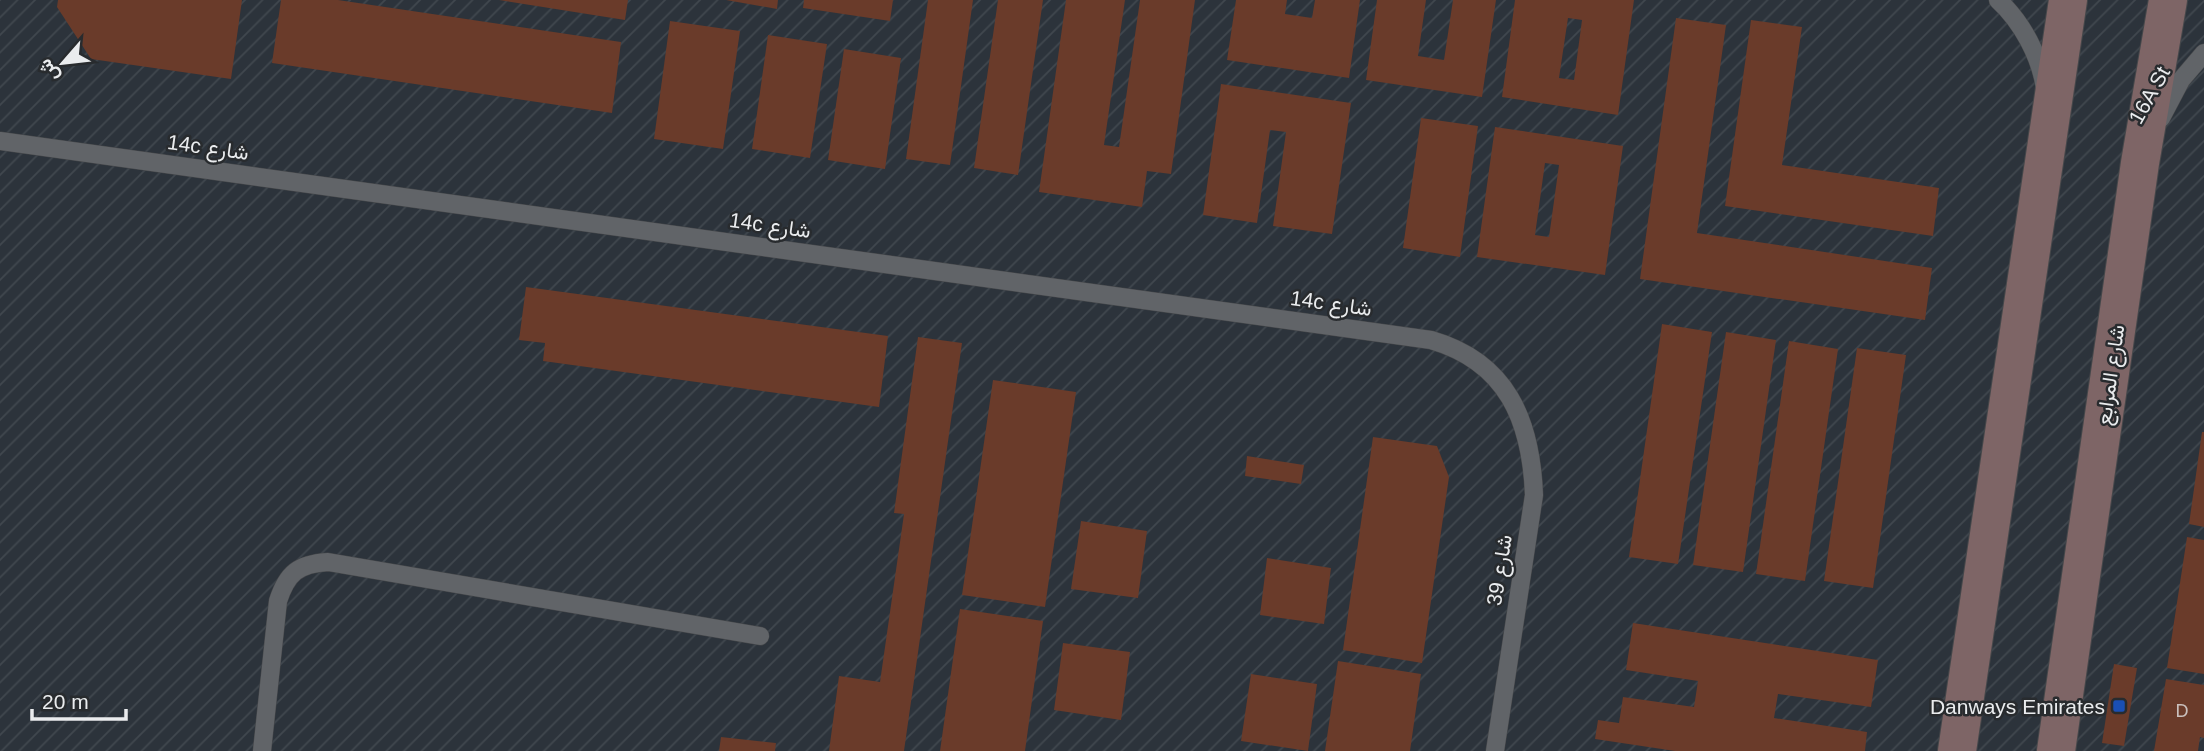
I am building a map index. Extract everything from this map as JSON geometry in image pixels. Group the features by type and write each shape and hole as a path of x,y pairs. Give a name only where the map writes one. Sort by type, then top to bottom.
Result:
{"main road":[{"path":"1957,751 2067,0"},
{"name":"شارع المرابع","path":"2056,751 2140,163 2168,0"}],"lane":[{"path":"1998,0 2007,8 2029,41 2043,77 2049,115"},
{"name":"16A St","path":"2140,163 2180,80 2204,53"},
{"name":"14c شارع","path":"0,141 1431,340 1450,345 1485,366 1511,399"},
{"name":"شارع 39","path":"1495,751 1534,495 1529,445 1511,399"},
{"path":"262,751 278,601 284,584 295,571 311,563 328,562 760,636"}],"shaded area":[{"path":"0,0 2204,0 2204,751 0,751"}],"building":[{"path":"58,0 242,0 231,79 91,59 57,7"},
{"path":"281,0 338,0 621,42 612,113 272,63"},
{"path":"499,0 628,0 625,20"},
{"path":"726,0 778,0 777,9"},
{"path":"804,0 893,0 890,21 803,8"},
{"path":"928,0 973,0 950,165 906,159"},
{"path":"998,0 1043,0 1018,175 974,168"},
{"path":"1066,0 1125,0 1104,145 1119,147 1140,0 1195,0 1171,174 1147,171 1142,207 1039,192"},
{"path":"1236,0 1287,0 1285,14 1312,18 1315,0 1360,0 1349,78 1227,60"},
{"path":"1377,0 1426,0 1418,56 1444,60 1453,0 1496,0 1482,97 1366,80"},
{"path":"1515,0 1634,0 1618,115 1502,97","holes":["1568,18 1582,20 1574,80 1559,78"]},
{"path":"1676,18 1726,25 1697,233 1932,268 1925,320 1640,279"},
{"path":"1751,20 1802,27 1782,165 1939,188 1933,236 1725,206"},
{"path":"670,21 740,31 723,149 654,139"},
{"path":"768,35 827,44 810,158 752,149"},
{"path":"844,49 901,58 885,169 828,160"},
{"path":"1221,84 1351,103 1332,234 1273,226 1286,132 1270,130 1257,223 1203,215"},
{"path":"1421,118 1478,126 1460,257 1403,248"},
{"path":"1495,127 1623,146 1605,275 1477,257","holes":["1545,163 1559,165 1549,237 1535,235"]},
{"path":"526,287 888,336 879,407 543,361 545,343 519,340"},
{"path":"1662,324 1712,332 1678,564 1629,557"},
{"path":"1726,332 1776,340 1743,572 1693,565"},
{"path":"918,337 962,343 904,751 829,751 839,676 880,682 904,514 894,513"},
{"path":"1789,341 1838,349 1805,581 1756,574"},
{"path":"1857,348 1906,355 1873,588 1824,581"},
{"path":"993,380 1076,392 1045,607 962,595"},
{"path":"2204,432 2204,527 2189,524"},
{"path":"1373,437 1437,446 1449,477 1422,663 1343,650"},
{"path":"1247,456 1304,465 1301,484 1245,476"},
{"path":"1081,521 1147,531 1138,598 1071,589"},
{"path":"2187,537 2204,540 2204,674 2167,668"},
{"path":"1267,558 1331,568 1324,624 1260,615"},
{"path":"960,609 1043,621 1025,751 940,751"},
{"path":"1633,623 1878,660 1871,707 1778,694 1774,718 1867,732 1865,751 1675,751 1595,739 1598,720 1619,723 1623,697 1694,707 1698,681 1626,670"},
{"path":"1063,643 1130,652 1121,720 1054,710"},
{"path":"1338,661 1421,674 1410,751 1325,751"},
{"path":"2114,664 2137,668 2124,746 2102,743"},
{"path":"1251,674 1317,684 1308,751 1241,741"},
{"path":"2166,679 2204,685 2204,738 2200,737 2198,751 2154,751"},
{"path":"721,737 776,743 775,751 719,751"}],"place":[{"name":"Danways Emirates","path":"2119,706"}]}
